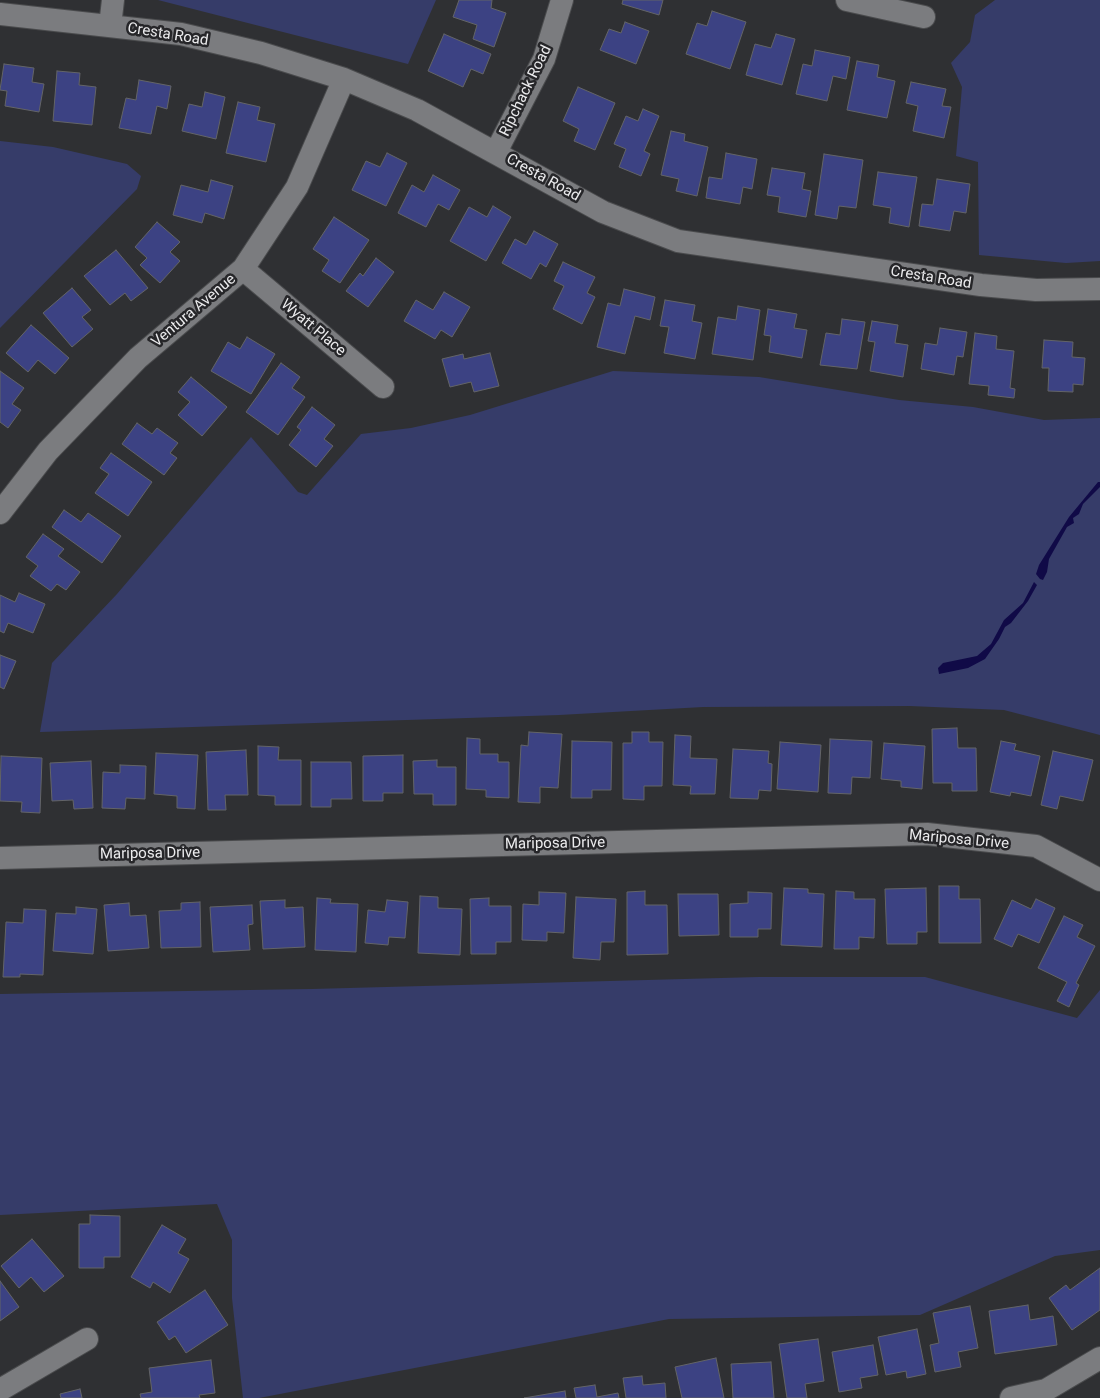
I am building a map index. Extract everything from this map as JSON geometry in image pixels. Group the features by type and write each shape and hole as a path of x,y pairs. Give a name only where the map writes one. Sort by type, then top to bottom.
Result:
{"street":[{"path":"110,26 112,0"},
{"name":"Ripchack Road","path":"496,152 544,59 562,0"},
{"path":"847,0 924,17"},
{"name":"Cresta Road","path":"0,14 190,36 261,52 344,79 417,110 603,212 678,242 982,285 1036,290 1100,289"},
{"name":"Ventura Avenue","path":"0,513 48,451 138,358 243,269 296,188 344,79"},
{"name":"Wyatt Place","path":"243,269 383,387"},
{"name":"Mariposa Drive","path":"0,858 927,834 1036,846 1100,880"},
{"path":"0,1390 88,1339"},
{"path":"1011,1398 1046,1390 1100,1358"}],"shaded area":[{"path":"158,0 436,0 408,64"},
{"path":"995,0 1100,0 1100,261 1066,263 979,255 978,162 956,156 962,87 951,63 970,42 975,15"},
{"path":"0,141 53,147 127,164 141,176 137,189 0,328"},
{"path":"613,371 759,377 899,400 973,407 1044,420 1100,418 1100,735 1004,710 910,706 703,707 559,715 40,732 52,663 117,594 251,437 298,492 307,495 361,434 411,428 470,415"},
{"path":"1100,482 1100,487 1083,504 1079,514 1073,518 1074,523 1067,527 1049,559 1047,572 1043,580 1040,579 1036,574 1039,565 1069,517"},
{"path":"1034,582 1037,585 1028,601 1011,623 1005,627 985,659 968,668 939,674 938,668 943,663 977,656 991,644 1004,620 1023,603"},
{"path":"759,977 925,977 1077,1018 1100,990 1100,1250 1055,1256 920,1315 669,1319 259,1398 243,1398 232,1298 232,1240 217,1204 0,1215 0,994 312,989"}],"building":[{"path":"459,0 492,0 491,8 506,13 494,47 473,39 477,25 453,17"},
{"path":"623,0 663,0 659,15 622,4"},
{"path":"712,11 746,22 730,69 686,54 697,23 707,26"},
{"path":"625,22 649,31 636,64 600,50 609,29 621,33"},
{"path":"444,34 491,54 483,74 471,69 463,87 428,71"},
{"path":"776,34 795,39 782,85 746,75 755,44 771,48"},
{"path":"815,50 850,57 846,79 833,76 827,101 796,94 803,64 812,66"},
{"path":"857,61 879,65 877,77 895,81 887,118 847,110"},
{"path":"4,64 34,68 32,82 44,84 39,112 5,106 7,91 0,90"},
{"path":"57,71 80,73 79,85 96,87 92,125 53,121"},
{"path":"139,80 171,86 167,109 157,106 151,134 119,128 126,98 136,100"},
{"path":"911,82 946,89 942,106 951,107 944,138 913,131 918,106 906,103"},
{"path":"578,87 615,103 595,150 574,141 579,129 563,121"},
{"path":"205,92 225,97 216,139 182,131 189,104 202,107"},
{"path":"238,102 260,107 257,120 275,124 266,162 226,153"},
{"path":"643,109 659,116 644,151 650,154 641,176 619,167 626,149 614,144 626,116 638,121"},
{"path":"671,131 685,134 684,141 708,147 697,196 676,191 679,179 661,175"},
{"path":"387,153 407,163 386,206 352,190 366,161 380,167"},
{"path":"726,153 757,159 752,189 743,187 740,204 706,198 709,177 722,179"},
{"path":"824,154 863,160 856,208 839,206 837,219 815,215"},
{"path":"772,168 805,173 802,189 811,191 806,217 778,212 780,197 767,195"},
{"path":"878,172 917,177 909,227 889,223 891,208 873,205"},
{"path":"433,175 460,190 449,210 438,204 426,227 398,213 412,185 424,192"},
{"path":"937,179 970,184 966,213 954,211 950,231 919,226 922,204 933,205"},
{"path":"211,180 233,186 224,219 205,213 202,223 173,215 181,185 208,192"},
{"path":"493,206 511,217 486,261 450,241 469,207 487,217"},
{"path":"334,217 369,240 340,283 322,271 329,260 313,249"},
{"path":"157,222 180,242 170,252 180,261 160,283 140,265 147,258 135,247"},
{"path":"534,231 558,244 546,267 540,263 531,279 502,263 515,239 526,245"},
{"path":"116,250 148,288 131,301 125,293 110,305 84,276"},
{"path":"376,258 394,272 368,307 346,291 360,273 363,276"},
{"path":"563,262 595,277 587,293 595,297 582,324 553,309 564,286 554,281"},
{"path":"72,288 91,310 82,317 93,329 72,347 43,313"},
{"path":"624,289 655,297 650,320 635,316 625,354 597,347 608,303 620,306"},
{"path":"444,292 470,307 452,337 441,330 435,339 404,321 416,300 433,310"},
{"path":"665,300 695,305 692,321 702,323 695,359 664,353 669,327 660,326"},
{"path":"738,306 760,310 753,360 712,354 718,317 736,320"},
{"path":"768,309 797,314 794,328 807,330 802,358 769,352 771,336 764,335"},
{"path":"842,319 865,322 857,369 820,365 826,333 840,335"},
{"path":"872,321 898,325 895,343 908,345 903,377 870,371 875,342 868,341"},
{"path":"31,325 69,358 55,374 38,360 28,372 6,353"},
{"path":"940,328 967,332 963,357 957,356 954,375 921,369 925,343 937,345"},
{"path":"975,333 997,336 996,349 1014,351 1010,388 1015,389 1014,398 988,395 989,386 969,384"},
{"path":"247,337 275,354 251,394 211,371 228,342 240,349"},
{"path":"1044,340 1073,342 1072,357 1085,358 1083,385 1073,384 1073,392 1048,391 1049,368 1042,368"},
{"path":"490,353 499,386 474,392 471,382 450,387 442,359 463,354 464,359"},
{"path":"281,363 300,377 292,388 305,397 278,435 246,412"},
{"path":"0,371 24,388 12,404 21,410 8,428 0,422"},
{"path":"191,377 227,407 202,436 178,415 190,402 178,392"},
{"path":"312,407 335,425 324,439 333,446 316,467 289,445 301,430 297,427"},
{"path":"137,423 152,434 157,428 178,443 170,453 177,458 164,475 122,444"},
{"path":"111,453 152,482 128,516 95,493 109,474 100,468"},
{"path":"64,510 81,522 88,513 121,536 102,563 52,527"},
{"path":"43,534 64,549 58,556 80,572 66,590 57,584 51,591 30,576 38,566 26,557"},
{"path":"19,593 45,604 33,633 8,623 4,633 0,631 0,595 15,602"},
{"path":"0,655 16,661 4,689 0,687"},
{"path":"957,728 958,748 976,748 977,791 952,791 952,783 933,783 932,729"},
{"path":"529,732 562,734 558,788 540,787 540,803 518,802 521,745 528,746"},
{"path":"632,732 649,732 649,742 663,742 662,786 644,786 644,800 623,799 623,743 632,743"},
{"path":"675,735 691,736 690,758 717,759 715,794 690,794 691,786 673,785"},
{"path":"467,738 480,739 480,754 498,754 498,762 509,762 509,798 486,797 486,790 466,789"},
{"path":"830,739 872,741 870,778 852,777 851,794 828,793"},
{"path":"572,741 612,742 611,790 592,790 592,798 571,798"},
{"path":"1001,741 1016,744 1014,750 1040,756 1031,796 1011,792 1010,796 990,792"},
{"path":"780,742 821,745 818,792 777,789"},
{"path":"884,743 925,746 922,789 901,787 901,781 881,779"},
{"path":"258,746 279,747 278,760 301,760 301,805 275,805 275,796 258,795"},
{"path":"733,749 769,751 768,763 772,764 771,791 759,790 758,799 730,798"},
{"path":"246,750 248,795 225,795 226,810 208,810 206,752"},
{"path":"1053,751 1093,760 1083,801 1060,796 1057,809 1041,805"},
{"path":"156,753 198,755 195,809 177,808 177,796 154,794"},
{"path":"403,755 403,793 383,793 383,801 363,801 363,756"},
{"path":"1,756 42,758 40,813 21,812 22,802 0,801"},
{"path":"437,760 437,767 456,767 456,805 433,805 433,794 414,794 413,761"},
{"path":"91,761 93,808 74,809 73,800 52,801 50,763"},
{"path":"311,762 351,762 352,799 331,799 331,807 311,807"},
{"path":"120,765 146,766 145,799 126,798 125,809 102,808 103,772 120,773"},
{"path":"939,886 959,886 959,899 980,899 981,943 939,943"},
{"path":"784,888 808,889 808,893 824,894 822,947 781,945"},
{"path":"926,888 927,932 917,932 917,944 887,944 885,889"},
{"path":"645,891 645,905 667,905 668,954 627,955 627,892"},
{"path":"836,891 854,892 854,899 875,899 874,938 859,937 859,949 834,949"},
{"path":"539,892 566,893 564,933 547,932 547,941 522,940 523,904 539,905"},
{"path":"748,892 772,893 771,929 758,929 758,937 730,937 730,904 748,903"},
{"path":"678,894 718,894 719,935 679,936"},
{"path":"420,896 438,897 438,908 462,909 460,955 418,953"},
{"path":"576,897 616,899 614,942 601,942 600,960 573,958"},
{"path":"317,898 331,899 330,903 358,904 356,952 315,950"},
{"path":"489,898 489,906 511,906 511,942 496,942 496,954 471,954 470,899"},
{"path":"1036,899 1055,908 1039,943 1018,934 1012,947 994,939 1012,900 1031,909"},
{"path":"285,900 285,908 303,907 305,947 263,949 260,901"},
{"path":"387,900 408,902 405,938 389,937 388,945 365,943 368,910 385,912"},
{"path":"200,902 201,947 161,948 159,911 181,910 181,903"},
{"path":"129,903 130,916 146,915 149,948 108,951 104,905"},
{"path":"252,905 253,924 248,925 250,950 213,952 210,907"},
{"path":"76,907 97,909 93,954 53,951 56,913 76,914"},
{"path":"24,909 46,910 43,975 20,974 20,977 3,977 6,922 23,923"},
{"path":"1064,916 1083,925 1077,937 1095,946 1076,983 1079,985 1069,1007 1057,1001 1067,982 1038,968"},
{"path":"90,1215 120,1216 120,1257 104,1257 104,1268 79,1268 79,1224 90,1224"},
{"path":"162,1225 186,1239 178,1253 189,1259 170,1293 153,1282 150,1288 131,1277"},
{"path":"32,1239 64,1276 44,1292 31,1277 19,1288 1,1266"},
{"path":"1100,1268 1100,1310 1072,1330 1049,1298 1066,1285 1070,1290"},
{"path":"0,1281 19,1307 0,1321"},
{"path":"205,1290 228,1325 186,1353 175,1336 169,1340 157,1322"},
{"path":"1028,1305 1030,1320 1053,1316 1057,1345 995,1354 989,1311"},
{"path":"970,1306 978,1348 958,1352 961,1367 935,1372 930,1345 939,1343 933,1313"},
{"path":"917,1329 926,1374 907,1378 906,1371 886,1375 878,1337"},
{"path":"818,1339 824,1381 805,1384 807,1398 787,1398 779,1344"},
{"path":"873,1345 878,1375 860,1378 862,1388 839,1392 832,1352"},
{"path":"716,1358 724,1398 682,1398 675,1367"},
{"path":"211,1360 215,1393 199,1395 200,1398 141,1398 140,1394 152,1392 149,1368"},
{"path":"771,1362 774,1398 733,1398 731,1364"},
{"path":"642,1376 643,1385 665,1383 666,1398 626,1398 623,1378"},
{"path":"595,1385 597,1397 618,1393 619,1398 576,1398 574,1388"},
{"path":"80,1389 82,1398 61,1398 60,1394"},
{"path":"565,1391 566,1398 524,1398"}]}
